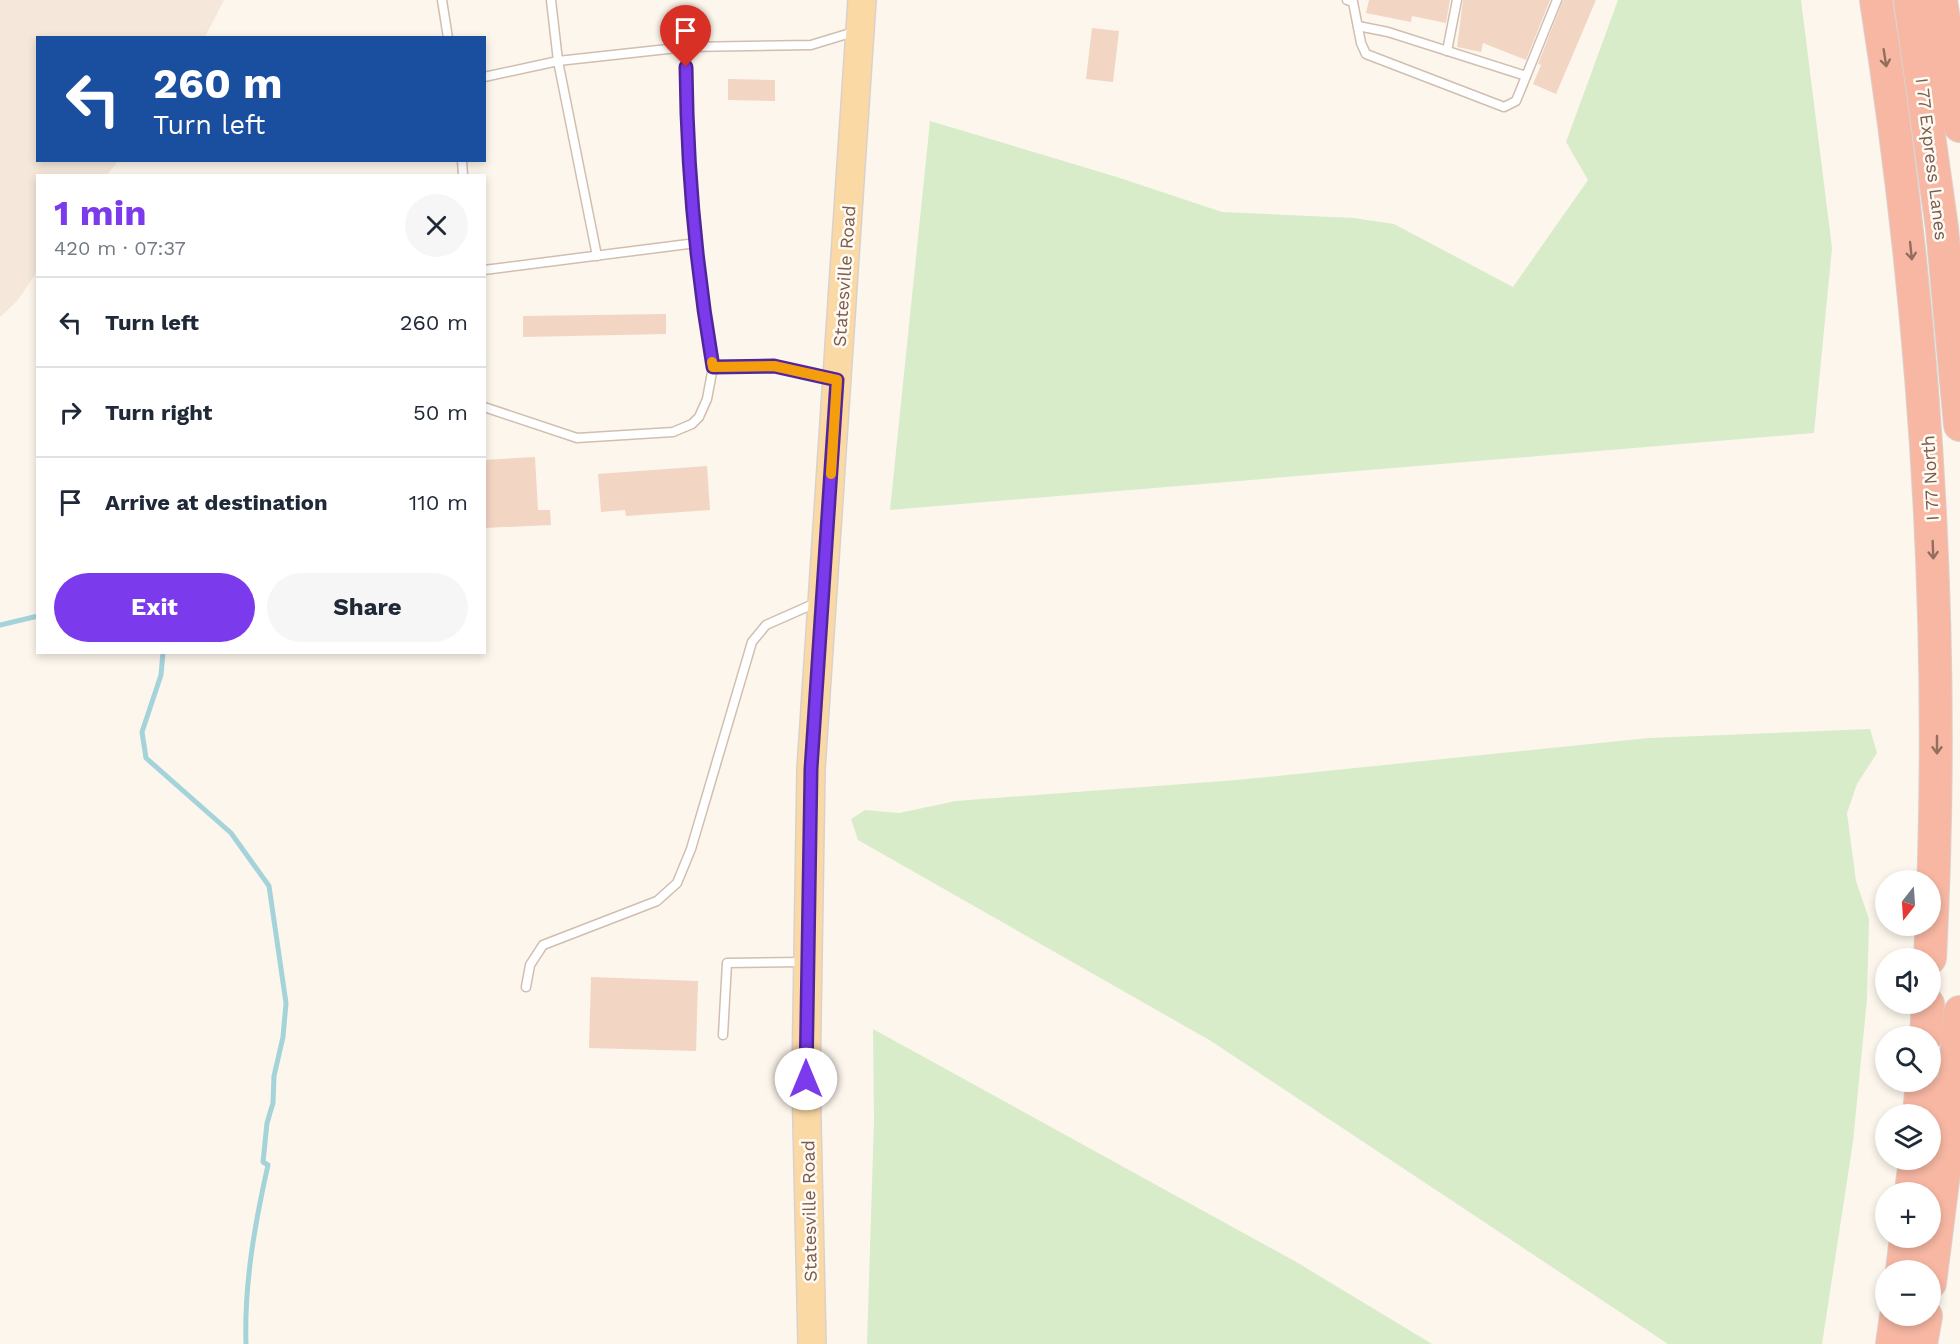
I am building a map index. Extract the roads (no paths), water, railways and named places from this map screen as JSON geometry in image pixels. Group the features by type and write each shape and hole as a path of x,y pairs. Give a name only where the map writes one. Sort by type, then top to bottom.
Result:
{"highway":[{"name":"I 77 North","path":"1876,0 1909,232 1927,425 1936,613 1937,711 1930,948"},
{"name":"I 77 Express Lanes","path":"1910,0 1940,217 1960,425"},
{"path":"1941,0 1960,126"},
{"path":"1950,1126 1960,1012"},
{"path":"1933,1260 1960,1066"},
{"path":"1892,1344 1895,1326"},
{"path":"1922,1344 1925,1326"}],"main road":[{"name":"Statesville Road","path":"813,1344 806,1079 811,769 862,0"}],"lane":[{"path":"442,0 448,36"},
{"path":"551,0 558,61 597,256"},
{"path":"1347,0 1353,2 1366,54 1504,107 1516,101 1557,0"},
{"path":"1447,51 1457,0"},
{"path":"1358,26 1388,32 1526,76"},
{"path":"486,77 558,61 686,47 811,45 860,30"},
{"path":"486,408 576,438 674,432 692,424 699,417 706,399 713,367 702,303 686,127 686,47"},
{"path":"486,270 696,243"},
{"path":"713,367 774,366 837,380"},
{"path":"526,987 530,965 543,945 657,901 677,883 690,849 752,642 766,624 822,600"},
{"path":"723,1035 727,963 807,962"}],"waterway":[{"path":"0,625 36,616"},
{"path":"163,654 161,675 142,732 146,758 231,833 269,886 286,1003 283,1037 274,1076 273,1103 267,1123 263,1162 268,1165 249,1276 246,1344"}]}
